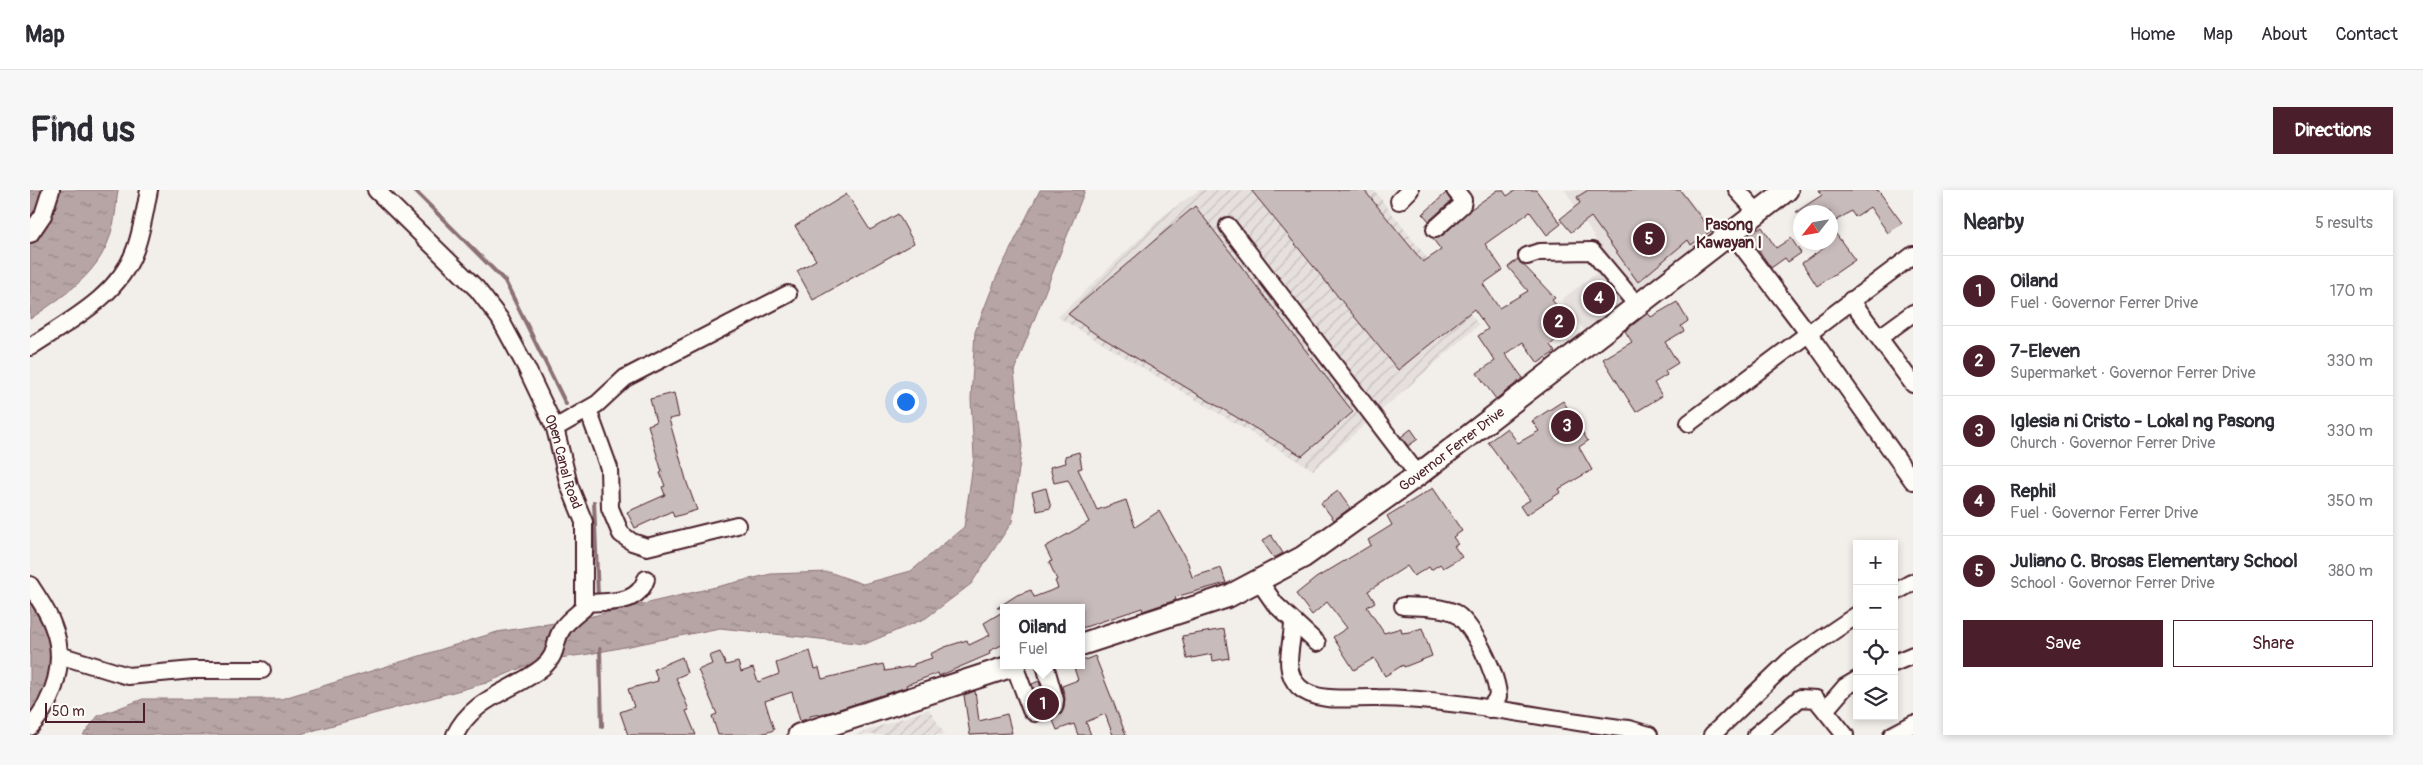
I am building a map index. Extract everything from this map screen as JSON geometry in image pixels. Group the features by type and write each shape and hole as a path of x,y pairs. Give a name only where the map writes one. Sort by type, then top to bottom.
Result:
{"main road":[{"name":"Governor Ferrer Drive","path":"1085,643 1200,606 1259,582 1331,538 1418,475 1787,190"},
{"path":"798,735 1002,669"}],"street":[{"path":"30,234 43,215 51,190"},
{"path":"30,347 94,304 122,276 135,250 149,190"},
{"name":"Open Canal Road","path":"376,190 460,271 490,304 510,336 554,428 569,485 584,522 585,603"},
{"path":"1435,228 1462,205 1463,200 1455,190"},
{"path":"1737,190 1758,213"},
{"path":"1228,226 1418,475"},
{"path":"1732,233 1808,333 1913,481"},
{"path":"1527,256 1539,252 1592,251 1637,305"},
{"path":"1689,423 1913,255"},
{"path":"554,428 588,410 625,378 788,294"},
{"path":"1852,300 1911,376"},
{"path":"1880,338 1913,314"},
{"path":"588,410 609,468 610,508 621,534 632,542 647,547 738,525"},
{"path":"455,735 463,722 480,705 538,671 548,662 557,647 563,628 584,608 585,603 625,599 635,596 642,589 646,579"},
{"path":"1259,582 1270,599 1317,643"},
{"path":"1898,591 1913,582"},
{"path":"30,585 53,626 59,655 52,692 44,710 30,727"},
{"path":"1403,606 1442,608 1455,613 1464,621 1496,682 1498,697 1489,709"},
{"path":"1712,735 1789,661 1853,618"},
{"path":"1293,622 1288,670 1299,687 1311,694 1338,697 1424,699 1629,729 1649,735"},
{"path":"59,655 128,676 194,670 262,670"},
{"path":"1898,661 1913,655"},
{"path":"1015,669 1030,710 1035,713 1054,707 1055,700 1046,669"},
{"path":"1826,709 1845,687 1853,682"},
{"path":"1756,735 1800,698 1816,699 1826,709 1845,735"},
{"path":"1892,735 1913,724"}],"shaded area":[{"path":"1199,190 1374,190 1479,325 1313,470 1058,317 1163,216"},
{"path":"1565,190 1681,190 1714,229 1636,291 1615,271"},
{"path":"1602,269 1625,298 1584,330 1561,300"},
{"path":"929,709 945,735 855,735"}],"water":[{"path":"30,190 118,190 113,224 107,244 100,258 91,270 69,291 30,319"},
{"path":"1040,190 1085,190 1014,371 1022,446 1012,522 971,584 926,618 865,644 720,628 589,654 537,661 486,683 297,735 83,735 98,716 143,699 281,699 497,632 580,619 771,574 829,572 863,584 911,571 964,527 974,457 971,399 975,332 996,278"},
{"path":"30,597 49,642 51,669 48,683 41,698 30,714"}],"building":[{"path":"1251,190 1364,190 1423,262 1441,250 1433,239 1442,236 1471,209 1498,190 1503,190 1507,196 1516,190 1536,190 1561,224 1547,235 1530,212 1485,244 1503,270 1483,284 1499,308 1528,291 1508,267 1518,259 1555,298 1552,300 1573,325 1550,345 1555,352 1538,363 1523,342 1505,354 1523,378 1496,399 1477,373 1495,361 1478,336 1488,329 1474,309 1398,370"},
{"path":"1588,190 1680,190 1711,231 1691,245 1688,240 1638,282 1591,217 1571,232 1560,219 1580,203 1577,197"},
{"path":"1819,190 1878,190 1902,223 1888,233 1870,207 1855,217 1851,211 1838,220 1838,205 1807,205 1822,195"},
{"path":"1446,193 1451,201 1429,221 1423,214"},
{"path":"847,194 870,230 898,214 914,243 813,300 797,271 816,260 795,226"},
{"path":"1195,206 1353,412 1302,456 1094,333 1068,314"},
{"path":"1762,227 1776,248 1791,238 1793,250 1799,250 1801,253 1788,262 1785,258 1771,268 1749,236"},
{"path":"1838,237 1855,260 1817,286 1802,263 1821,250 1838,250"},
{"path":"1606,283 1616,295 1591,313 1582,300"},
{"path":"1677,302 1688,321 1681,326 1684,331 1665,342 1678,363 1665,371 1667,375 1654,383 1662,396 1636,412 1603,359 1632,342 1625,331 1648,313 1651,317"},
{"path":"674,393 679,417 669,419 687,483 697,510 674,517 672,511 635,528 627,512 665,495 662,487 665,486 660,473 662,472 648,425 656,422 650,399"},
{"path":"1563,401 1588,441 1579,447 1592,470 1559,489 1561,492 1526,515 1520,506 1530,500 1488,442 1507,428 1518,443 1539,431 1532,421"},
{"path":"1411,429 1418,439 1408,446 1401,437"},
{"path":"1079,452 1082,468 1078,469 1097,510 1126,500 1135,527 1159,511 1188,563 1192,577 1221,568 1226,583 1175,597 1176,600 1143,611 1142,608 1085,627 1085,604 1003,604 1017,595 1031,590 1034,597 1058,588 1055,581 1057,580 1049,562 1052,561 1045,547 1089,522 1068,480 1054,483 1050,467 1066,463 1065,456"},
{"path":"1046,488 1051,508 1037,511 1032,492"},
{"path":"1433,488 1462,531 1453,537 1458,544 1454,546 1462,557 1443,568 1440,564 1431,570 1429,567 1414,576 1407,566 1368,591 1375,602 1367,607 1384,633 1401,628 1402,633 1422,628 1432,656 1404,667 1403,665 1385,676 1374,658 1354,670 1333,637 1347,628 1327,602 1312,615 1296,594 1316,578 1371,545 1368,540 1392,525 1387,516"},
{"path":"1338,491 1350,508 1334,520 1321,503"},
{"path":"1271,535 1283,553 1274,558 1262,541"},
{"path":"1000,613 1000,646 989,651 990,654 939,676 938,673 906,685 907,687 830,712 810,716 810,718 800,721 792,692 765,701 774,730 758,735 718,735 712,716 717,714 698,670 712,664 709,656 720,652 726,665 738,662 741,672 753,668 758,682 779,674 776,663 810,651 815,669 819,668 822,679 883,664 885,671 914,666 914,664 932,658 930,654 945,647 967,640 969,645 990,635 984,623"},
{"path":"1224,629 1229,658 1213,661 1212,654 1187,659 1182,636"},
{"path":"1095,656 1126,735 1113,735 1105,714 1086,722 1091,735 1078,735 1074,724 1057,730 1052,718 1061,714 1064,708 1065,698 1062,686 1078,680 1074,669 1085,669 1085,660"},
{"path":"682,657 687,673 676,678 689,710 686,711 696,735 628,735 620,712 634,707 628,689 658,681 654,669"},
{"path":"1039,681 1044,700 1038,701 1032,684"},
{"path":"975,691 979,721 1007,714 1012,733 970,735 964,695"}],"waterway":[{"path":"414,190 505,281 566,404"},
{"path":"594,502 598,597"},
{"path":"600,649 602,727"}],"place":[{"name":"Juliano C. Brosas Elementary School","path":"1649,239"},
{"name":"Rephil","path":"1599,298"},
{"name":"7-Eleven","path":"1559,322"},
{"name":"Iglesia ni Cristo - Lokal ng Pasong","path":"1567,426"},
{"name":"Oiland","path":"1043,704"}],"district":[{"name":"Pasong Kawayan I","path":"1729,233"}]}
